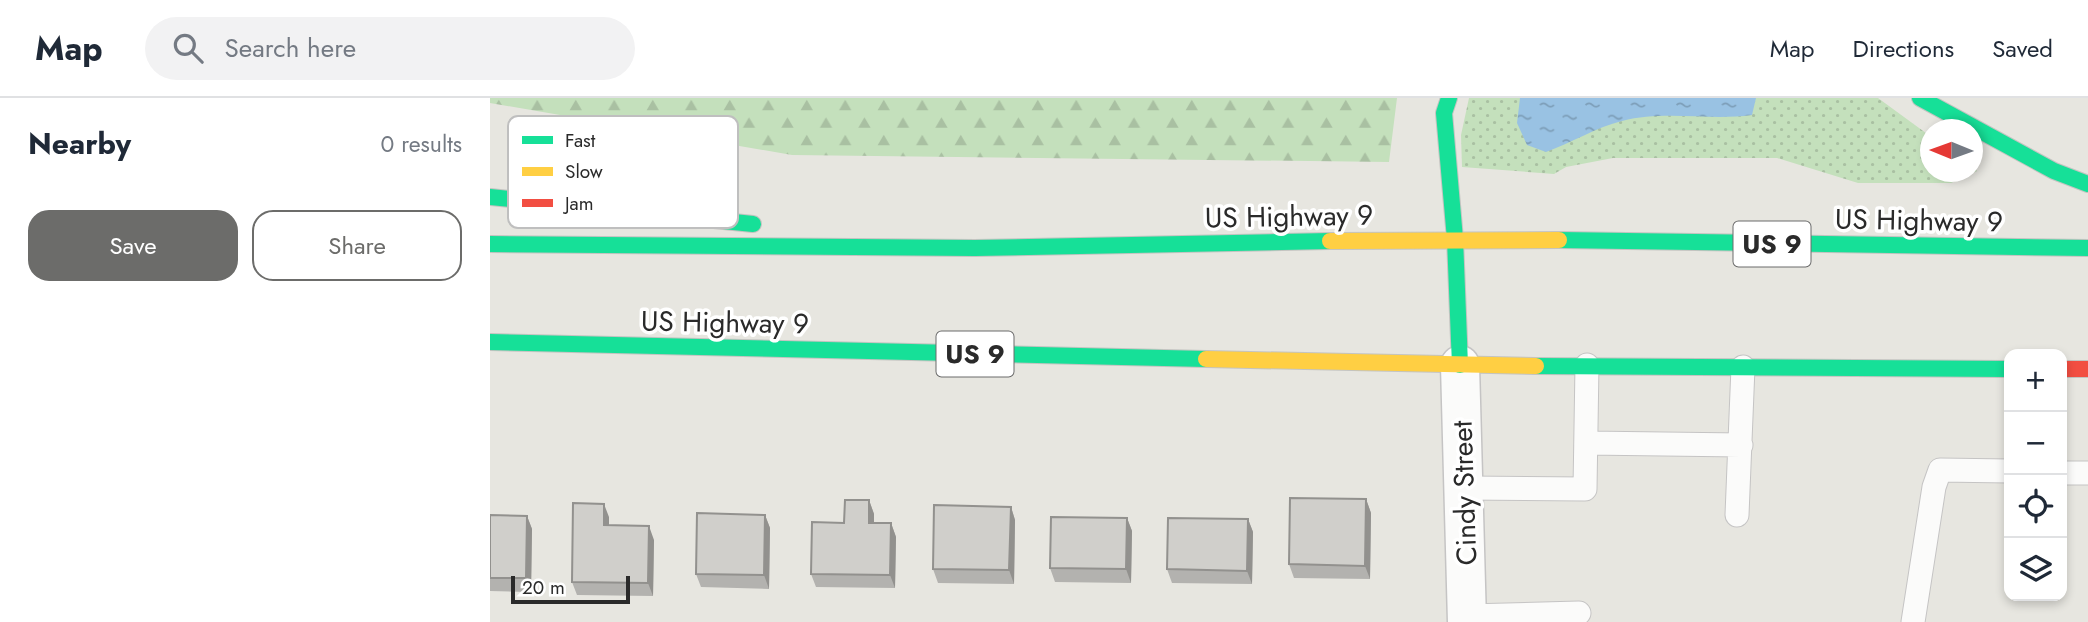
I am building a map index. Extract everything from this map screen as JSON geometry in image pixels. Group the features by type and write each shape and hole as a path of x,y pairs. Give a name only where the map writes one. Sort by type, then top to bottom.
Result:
{"highway":[{"path":"1449,98 1444,113 1455,239 1460,365"},
{"path":"1920,98 2054,171 2088,184"},
{"path":"490,197 508,199"},
{"path":"738,223 767,226"},
{"path":"808,230 975,248"},
{"name":"US Highway 9","path":"490,244 975,248 1455,239 2088,248"},
{"name":"US Highway 9","path":"490,342 1460,365 2004,369"},
{"path":"2067,369 2088,369"}],"street":[{"name":"Cindy Street","path":"1460,365 1467,619"}],"lane":[{"path":"1464,488 1585,489 1587,365"},
{"path":"1737,515 1743,367"},
{"path":"1587,443 1741,445"},
{"path":"1913,622 1934,487 1940,470 2004,471"},
{"path":"2067,472 2088,473"},
{"path":"1467,619 1579,613"}],"green space":[{"path":"490,98 1397,98 1389,162 792,155 738,146 738,116 566,116 490,103"},
{"path":"1469,98 1878,98 1920,129 1920,182 1953,182 1858,183 1777,158 1613,158 1566,167 1554,174 1462,167 1461,135"}],"water":[{"path":"1520,98 1756,98 1752,115 1638,118 1603,127 1546,152 1527,145 1517,123"}],"building":[{"path":"1290,498 1366,499 1365,566 1289,564"},
{"path":"845,500 869,500 869,523 891,523 890,575 811,574 812,522 844,523"},
{"path":"573,503 604,504 604,525 649,526 648,583 572,582"},
{"path":"934,505 1011,507 1009,570 933,569"},
{"path":"697,513 765,515 764,575 696,574"},
{"path":"490,515 527,516 526,578 490,578"},
{"path":"1051,517 1127,518 1126,569 1050,568"},
{"path":"1168,518 1248,519 1247,571 1167,569"}],"traffic: fast":[{"path":"1449,98 1444,113 1455,239 1460,365"},
{"path":"1920,98 2054,171 2088,184"},
{"path":"490,197 508,199"},
{"path":"738,222 753,224"},
{"path":"1559,240 2088,248"},
{"path":"490,244 975,248 1330,241"},
{"path":"490,342 1206,359"},
{"path":"1536,366 2004,369"}],"traffic: slow":[{"path":"1330,241 1559,240"},
{"path":"1206,359 1536,366"}],"traffic: jam":[{"path":"2067,369 2088,369"}]}
